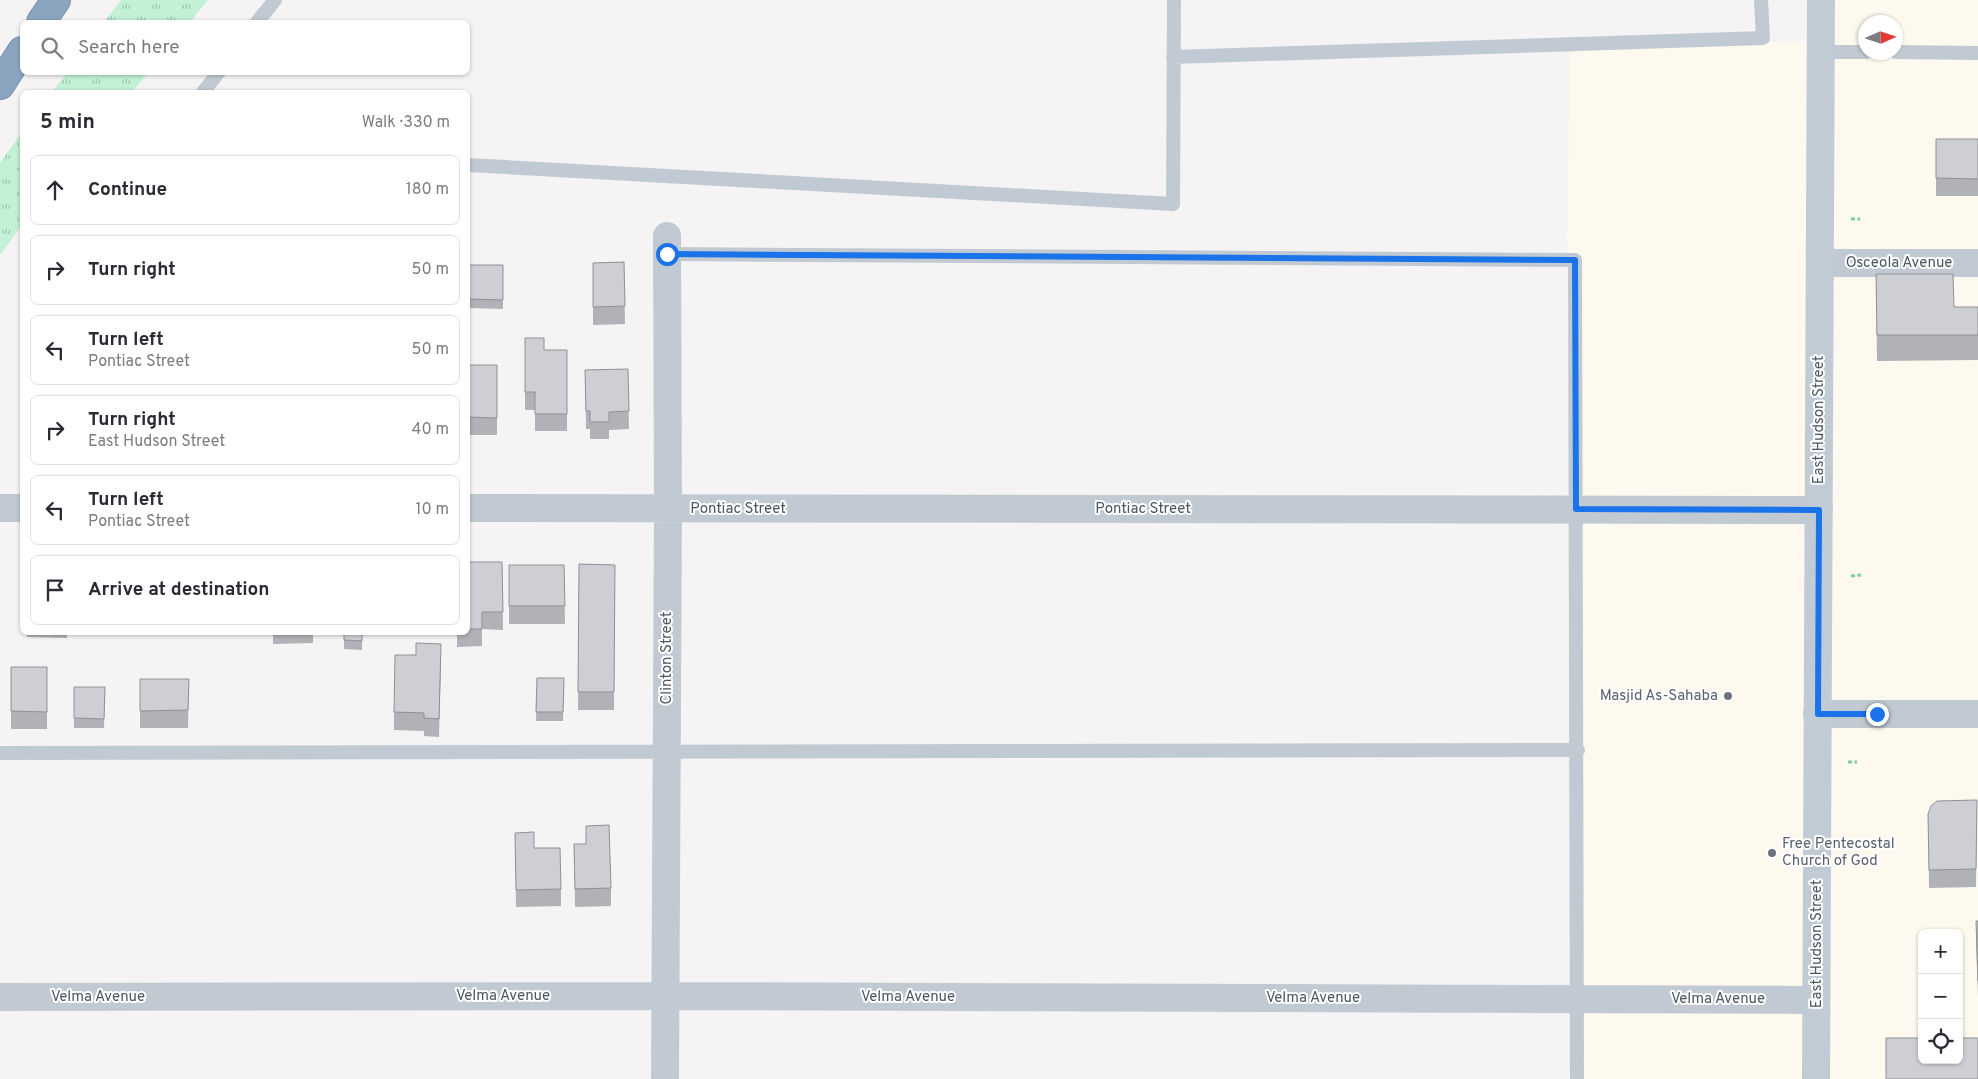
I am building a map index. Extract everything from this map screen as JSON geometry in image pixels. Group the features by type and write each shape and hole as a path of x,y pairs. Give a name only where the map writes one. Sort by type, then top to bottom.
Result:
{"highway":[{"path":"42,20 56,0"},
{"path":"0,85 20,53"}],"main road":[{"name":"East Hudson Street","path":"1816,1079 1821,0"}],"street":[{"name":"Clinton Street","path":"665,1079 668,509 667,245"},
{"name":"Osceola Avenue","path":"1820,263 1978,263"},
{"path":"0,508 20,508"},
{"name":"Pontiac Street","path":"470,508 1819,510"},
{"path":"1818,714 1978,714"},
{"name":"Velma Avenue","path":"0,997 666,996 1816,1000"}],"lane":[{"path":"259,20 275,0"},
{"path":"470,166 1173,204 1174,0"},
{"path":"1173,57 1763,38 1761,0"},
{"path":"1821,52 1858,52"},
{"path":"1903,52 1978,53"},
{"path":"205,90 217,75"},
{"path":"667,245 1575,260 1578,750 1577,1079"},
{"path":"0,753 1578,750"}],"path":[{"path":"1852,219 1860,218"},
{"path":"1851,576 1861,575"},
{"path":"1847,762 1857,762"}],"shaded area":[{"path":"1826,0 1978,0 1978,1079 1575,1079 1578,508 1567,236 1570,44 1825,41"}],"green space":[{"path":"121,0 208,0 192,20 106,20"},
{"path":"65,75 146,75 134,90 54,90"},
{"path":"20,135 20,228 0,255 0,163"}],"building":[{"path":"1936,139 1978,139 1978,179 1936,178"},
{"path":"624,262 625,306 593,307 593,263"},
{"path":"470,265 503,265 503,300 470,299"},
{"path":"1876,274 1953,274 1954,307 1978,307 1978,335 1877,335"},
{"path":"525,338 544,338 544,350 567,350 567,414 535,414 535,392 525,392"},
{"path":"470,365 497,365 497,418 470,417"},
{"path":"628,369 629,411 609,412 609,422 590,422 590,411 586,411 585,370"},
{"path":"470,562 502,562 503,612 482,612 482,629 470,629"},
{"path":"579,564 615,565 614,692 578,692"},
{"path":"509,565 564,565 565,606 509,606"},
{"path":"344,635 362,635 362,641 344,640"},
{"path":"416,643 441,644 439,719 424,718 424,713 394,712 395,655 416,655"},
{"path":"11,667 47,667 47,712 11,711"},
{"path":"537,678 564,678 563,712 536,712"},
{"path":"140,679 189,679 188,710 140,711"},
{"path":"74,687 105,687 104,719 74,718"},
{"path":"1977,800 1976,869 1929,870 1928,814 1931,806 1937,801"},
{"path":"609,825 611,888 575,889 574,844 586,844 586,826"},
{"path":"534,832 534,848 560,848 561,889 516,890 515,833"},
{"path":"1976,921 1978,921 1978,981"},
{"path":"1886,1038 1918,1038 1918,1064 1963,1064 1963,1038 1978,1038 1978,1079 1886,1079"}],"place":[{"name":"Masjid As-Sahaba","path":"1728,696"},
{"name":"Free Pentecostal Church of God","path":"1772,853"}],"route":[{"path":"667,254 1575,260 1576,509 1819,510 1818,714 1877,714"}]}
